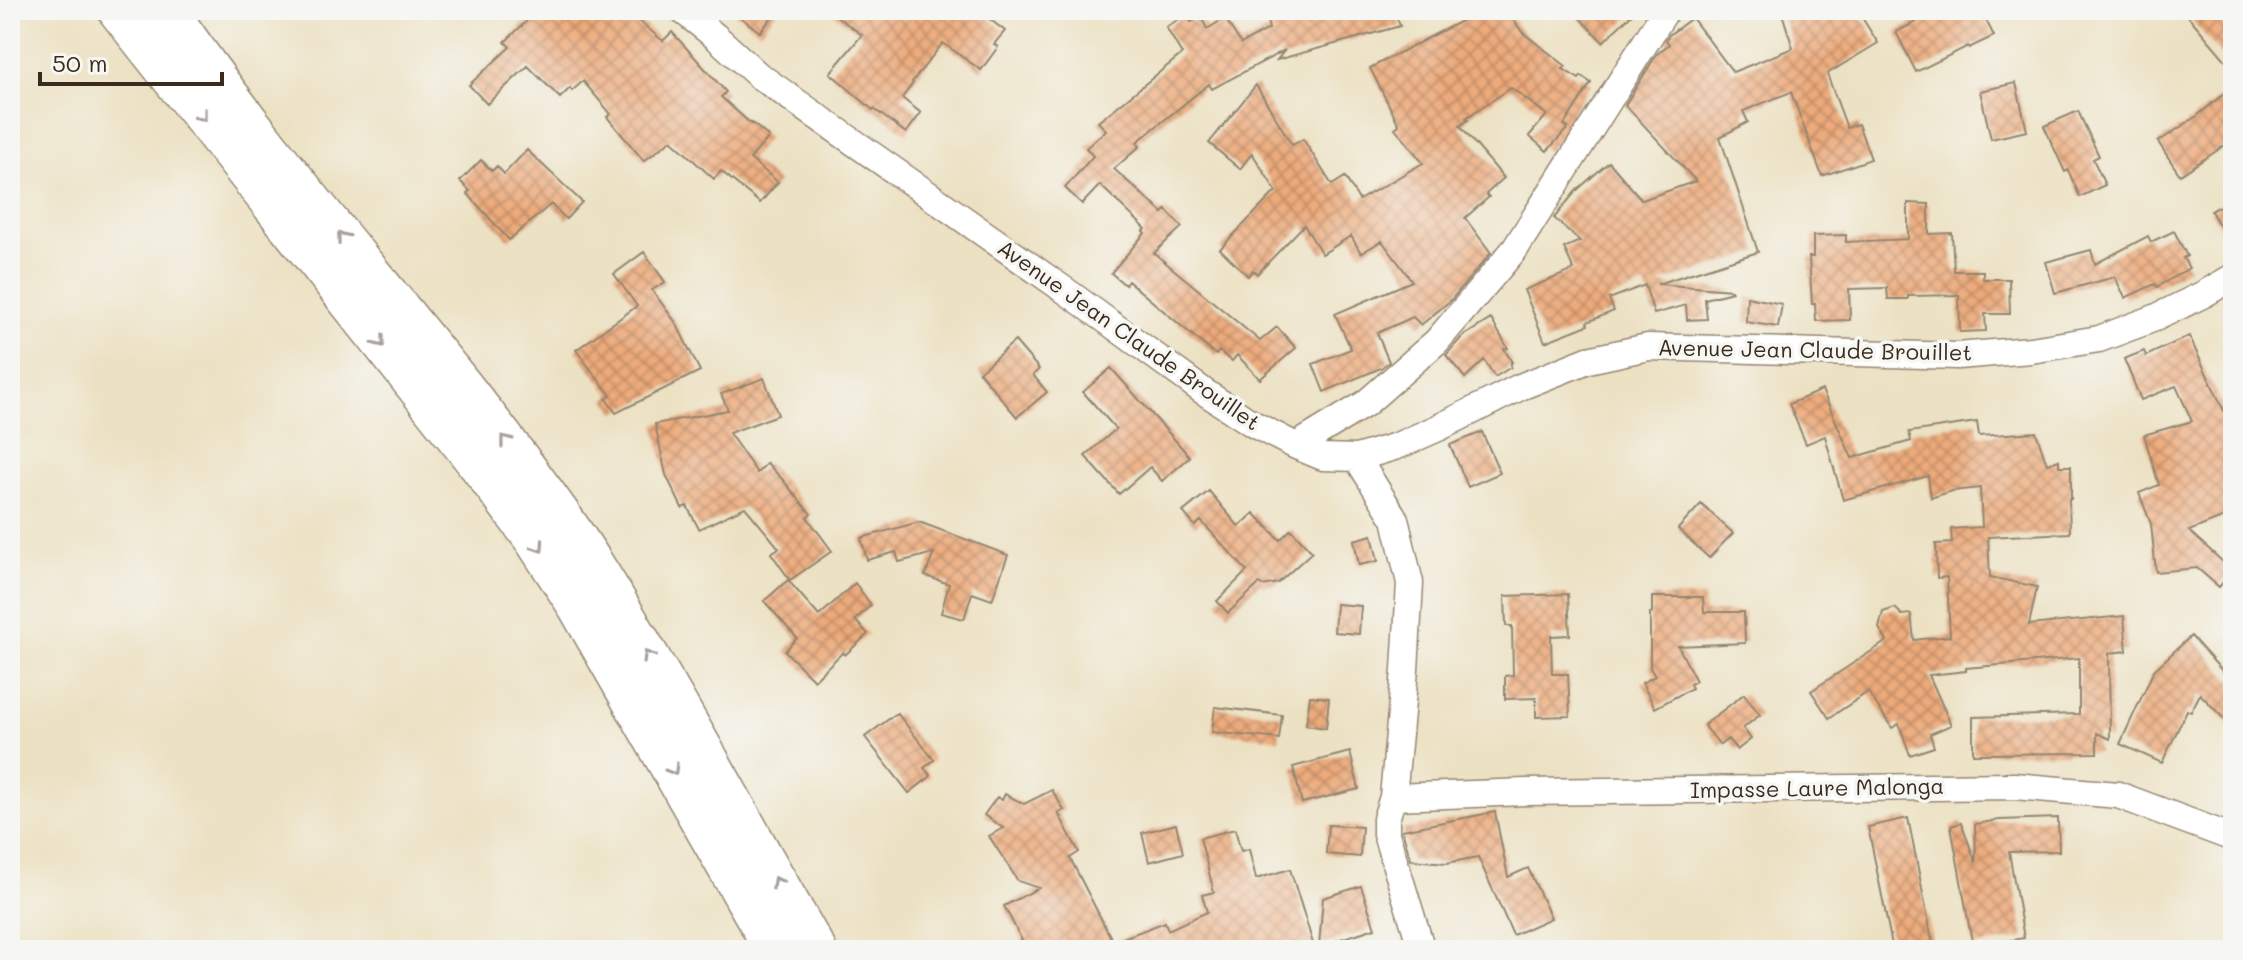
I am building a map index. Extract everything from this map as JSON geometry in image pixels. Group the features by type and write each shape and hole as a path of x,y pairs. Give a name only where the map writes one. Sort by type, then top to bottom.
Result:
{"main road":[{"path":"118,10 535,540 608,656 775,950"},
{"path":"167,10 298,185 507,441 563,519 595,566 662,680 816,950"}],"street":[{"name":"Avenue Jean Claude Brouillet","path":"682,10 758,75 1203,391 1253,424 1323,457 1357,458 1397,446 1520,387 1588,360 1648,347 1957,356 2031,350 2099,339 2155,318 2233,277"},
{"path":"1296,446 1365,404 1437,341 1515,249 1666,10"},
{"path":"1357,458 1395,519 1410,583 1393,797 1386,819 1386,834 1422,950"},
{"name":"Impasse Laure Malonga","path":"1393,797 2014,786 2118,795 2233,838"}],"building":[{"path":"538,10 626,10 663,41 672,32 726,92 721,97 769,137 750,159 778,182 760,203 721,171 714,179 671,140 644,161 607,117 611,114 583,81 560,98 528,66 487,104 469,85 510,47 505,42"},
{"path":"731,10 778,10 760,32"},
{"path":"828,10 993,10 988,18 1005,31 994,44 998,47 981,70 943,43 902,98 921,113 906,133 830,73 862,35"},
{"path":"1278,10 1394,10 1400,26 1277,60 1285,50 1212,89 1209,84 1137,142 1140,146 1114,169 1163,213 1166,210 1182,227 1154,253 1260,341 1277,327 1296,348 1260,379 1237,355 1232,361 1219,351 1216,355 1128,281 1125,285 1111,273 1146,229 1100,185 1082,204 1065,188 1093,156 1086,148 1106,130 1098,122 1182,54 1166,27 1186,15 1191,22 1201,17 1207,29 1225,18 1241,44 1269,29 1265,13"},
{"path":"1464,10 1507,10 1522,32 1566,66 1563,69 1591,83 1564,125 1568,128 1547,151 1529,136 1547,115 1511,88 1466,118 1468,120 1460,126 1504,178 1486,194 1489,197 1465,218 1491,253 1451,300 1421,325 1413,317 1377,333 1389,362 1324,392 1313,364 1351,349 1335,314 1412,281 1382,241 1361,253 1351,236 1322,254 1304,225 1257,274 1253,270 1248,276 1220,249 1276,191 1252,153 1240,169 1209,143 1256,85 1292,145 1303,139 1332,185 1345,177 1359,200 1423,163 1395,128 1399,125 1370,68 1467,18"},
{"path":"1572,10 1636,10 1603,42"},
{"path":"1781,10 1857,10 1878,43 1827,74 1847,128 1858,124 1871,159 1822,176 1791,92 1743,111 1748,122 1720,137 1758,252 1657,284 1732,292 1705,299 1707,319 1687,320 1686,305 1654,314 1645,285 1609,299 1614,311 1545,342 1524,290 1574,270 1564,248 1580,241 1554,218 1576,191 1609,162 1642,200 1696,181 1625,105 1657,54 1669,44 1666,40 1669,35 1692,18 1733,72 1793,48"},
{"path":"1923,10 1981,10 1994,36 1916,72 1896,32 1916,22 1913,15"},
{"path":"2183,10 2227,10 2233,16 2233,69"},
{"path":"2016,83 2027,131 1991,139 1980,91"},
{"path":"2233,86 2233,140 2180,175 2158,142 2197,116"},
{"path":"2078,111 2099,156 2093,159 2105,185 2080,197 2044,126"},
{"path":"527,150 582,202 566,219 551,204 509,240 460,181 481,160 492,171 497,166 504,174"},
{"path":"2233,198 2233,249 2211,211"},
{"path":"1908,203 1929,204 1929,234 1952,233 1954,271 1983,271 1983,279 2009,279 2010,314 1985,314 1986,331 1960,332 1959,295 1888,299 1887,288 1849,289 1850,320 1816,321 1809,257 1813,257 1813,236 1846,235 1846,242 1908,239"},
{"path":"2174,231 2187,256 2183,258 2189,268 2157,287 2155,284 2125,298 2115,277 2055,293 2046,262 2091,250 2095,264 2148,236 2151,242"},
{"path":"644,252 665,282 652,290 676,323 700,371 616,413 606,399 611,396 576,350 637,306 614,274"},
{"path":"1747,297 1782,304 1778,327 1746,322"},
{"path":"1491,319 1508,348 1504,349 1512,362 1511,367 1495,377 1484,360 1465,378 1446,355 1462,337"},
{"path":"2189,336 2233,430 2233,509 2227,516 2189,531 2233,571 2219,587 2197,568 2156,572 2151,524 2139,493 2159,485 2144,435 2192,421 2176,386 2141,400 2124,359 2144,351 2146,356"},
{"path":"1015,341 1039,369 1033,375 1047,392 1017,417 979,372"},
{"path":"1111,368 1190,457 1162,481 1150,467 1119,494 1085,456 1116,429 1083,392"},
{"path":"764,378 778,415 729,433 757,473 767,463 783,480 811,514 807,517 832,551 790,580 771,553 779,548 745,507 699,529 687,506 682,508 666,475 655,424 728,410 721,394"},
{"path":"1822,390 1852,458 1911,441 1909,432 1977,422 1979,436 2036,432 2047,464 2059,460 2059,466 2071,466 2070,533 1988,537 1990,577 2037,587 2029,625 2124,616 2127,651 2109,653 2110,739 2097,733 2097,753 1973,754 1973,717 2079,714 2079,658 1966,668 1966,671 1929,675 1951,725 1930,734 1934,747 1910,755 1899,724 1892,728 1868,692 1829,718 1811,691 1887,641 1879,628 1883,612 1895,608 1902,615 1911,614 1914,640 1950,636 1947,577 1937,578 1936,544 1952,543 1951,529 1982,527 1980,488 1952,491 1931,498 1928,476 1843,500 1825,436 1806,444 1789,404"},
{"path":"1482,432 1500,473 1468,487 1450,445"},
{"path":"1209,491 1239,527 1254,513 1280,540 1291,529 1312,552 1278,583 1259,584 1228,613 1217,601 1247,571 1201,521 1195,526 1183,512"},
{"path":"1701,504 1733,533 1709,558 1678,529"},
{"path":"919,522 1008,555 992,600 972,593 964,619 941,613 949,584 925,576 934,553 899,562 896,552 867,560 861,538"},
{"path":"1372,535 1378,561 1359,565 1354,540"},
{"path":"788,580 819,616 855,583 871,605 855,620 868,634 845,655 843,652 814,680 785,651 797,638 764,601"},
{"path":"1568,594 1570,635 1551,636 1552,674 1568,674 1570,716 1536,717 1536,698 1505,699 1505,676 1513,675 1512,626 1506,626 1505,596"},
{"path":"1652,597 1703,597 1704,612 1744,612 1745,643 1678,646 1696,681 1690,684 1692,688 1655,708 1642,683 1655,676 1650,668"},
{"path":"1336,604 1361,606 1359,634 1334,632"},
{"path":"2191,636 2233,683 2233,728 2200,694 2191,712 2187,710 2162,763 2120,744 2154,670"},
{"path":"1744,694 1760,715 1743,728 1751,739 1737,750 1728,739 1720,745 1704,725"},
{"path":"1310,696 1329,698 1326,728 1306,725"},
{"path":"1215,707 1282,715 1279,739 1212,732"},
{"path":"897,713 934,760 924,768 931,776 909,793 865,737"},
{"path":"1350,752 1359,789 1302,803 1293,767"},
{"path":"1052,790 1064,810 1058,813 1079,852 1070,858 1113,942 1165,922 1168,930 1207,912 1202,895 1214,892 1200,838 1235,829 1241,851 1249,849 1256,879 1290,869 1315,950 1027,950 1004,906 1039,888 1018,881 989,836 1003,828 984,815 997,797 1002,800 1005,794 1024,804"},
{"path":"1495,812 1508,877 1528,868 1551,918 1513,935 1478,857 1447,863 1411,860 1402,830"},
{"path":"1908,818 1934,950 1893,950 1868,827"},
{"path":"2058,818 2059,851 2009,852 2024,938 1973,947 1951,826 1961,823 1976,863 1975,824"},
{"path":"1176,824 1183,853 1149,862 1142,833"},
{"path":"1328,825 1362,827 1360,857 1326,854"},
{"path":"1361,886 1375,928 1319,946 1323,898"}]}
